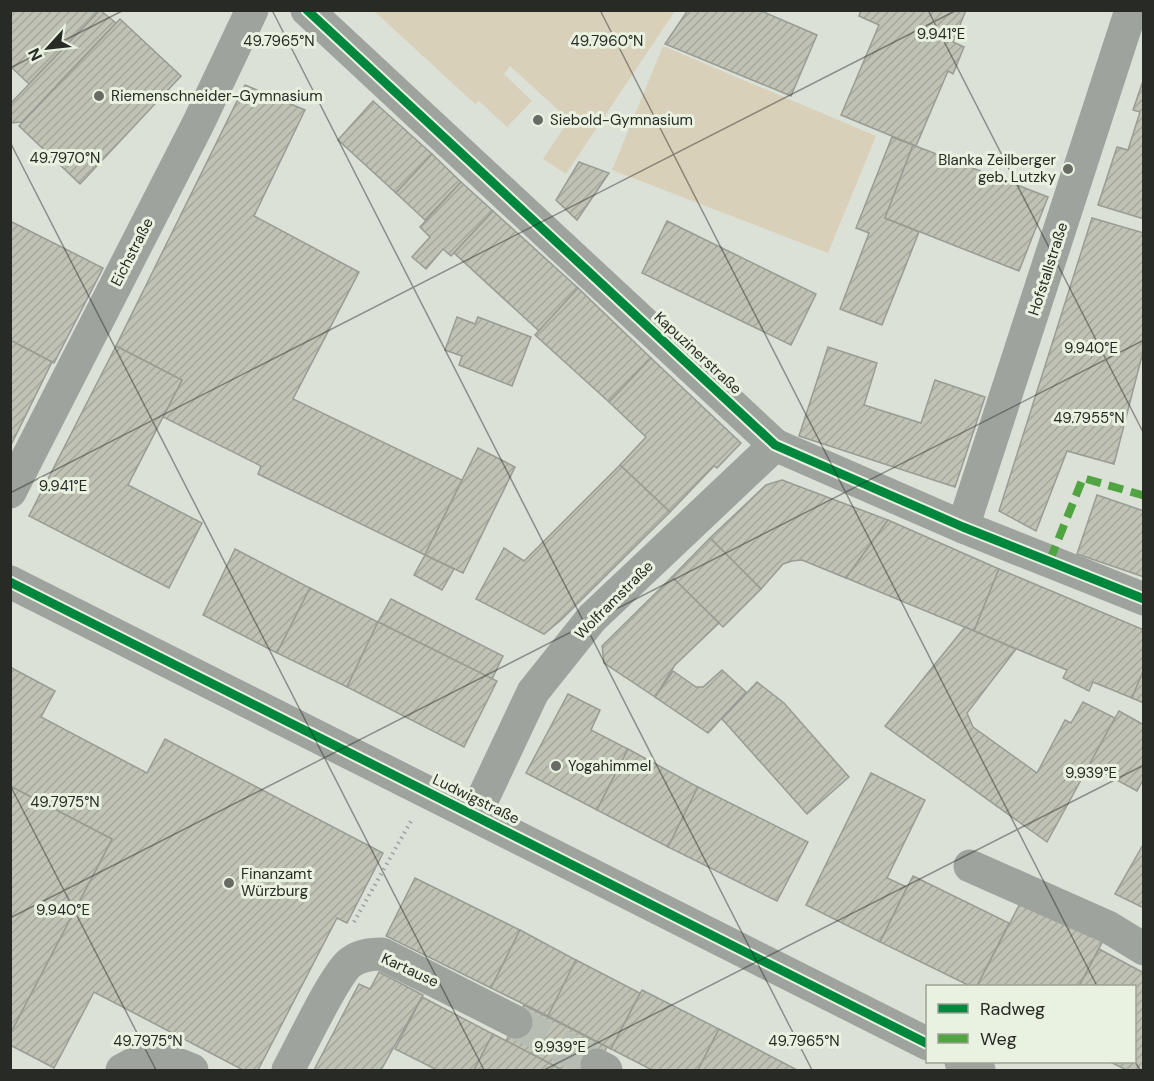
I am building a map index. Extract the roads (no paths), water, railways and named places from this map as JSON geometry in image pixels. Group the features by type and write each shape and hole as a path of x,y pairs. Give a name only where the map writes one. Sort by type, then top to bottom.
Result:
{"street":[{"name":"Eichstraße","path":"10,492 198,124 252,10"},
{"name":"Kapuzinerstraße","path":"307,10 775,445 963,527 1143,599"},
{"name":"Hofstallstraße","path":"963,527 1131,10"},
{"name":"Wolframstraße","path":"475,815 533,692 592,618 775,445"},
{"name":"Ludwigstraße","path":"10,582 926,1043"},
{"path":"970,866 1108,927 1143,949"},
{"name":"Kartause","path":"288,1071 343,969 361,957 372,954 382,954 516,1022"},
{"path":"122,1071 150,1058 173,1061 192,1071"},
{"path":"963,1063 979,1071"}],"tunnel":[{"path":"516,1022 597,1065"}],"place":[{"name":"Riemenschneider-Gymnasium","path":"99,96"},
{"name":"Siebold-Gymnasium","path":"538,120"},
{"name":"Blanka Zeilberger geb. Lutzky","path":"1068,169"},
{"name":"Yogahimmel","path":"556,766"},
{"name":"Finanzamt Würzburg","path":"229,883"}]}
